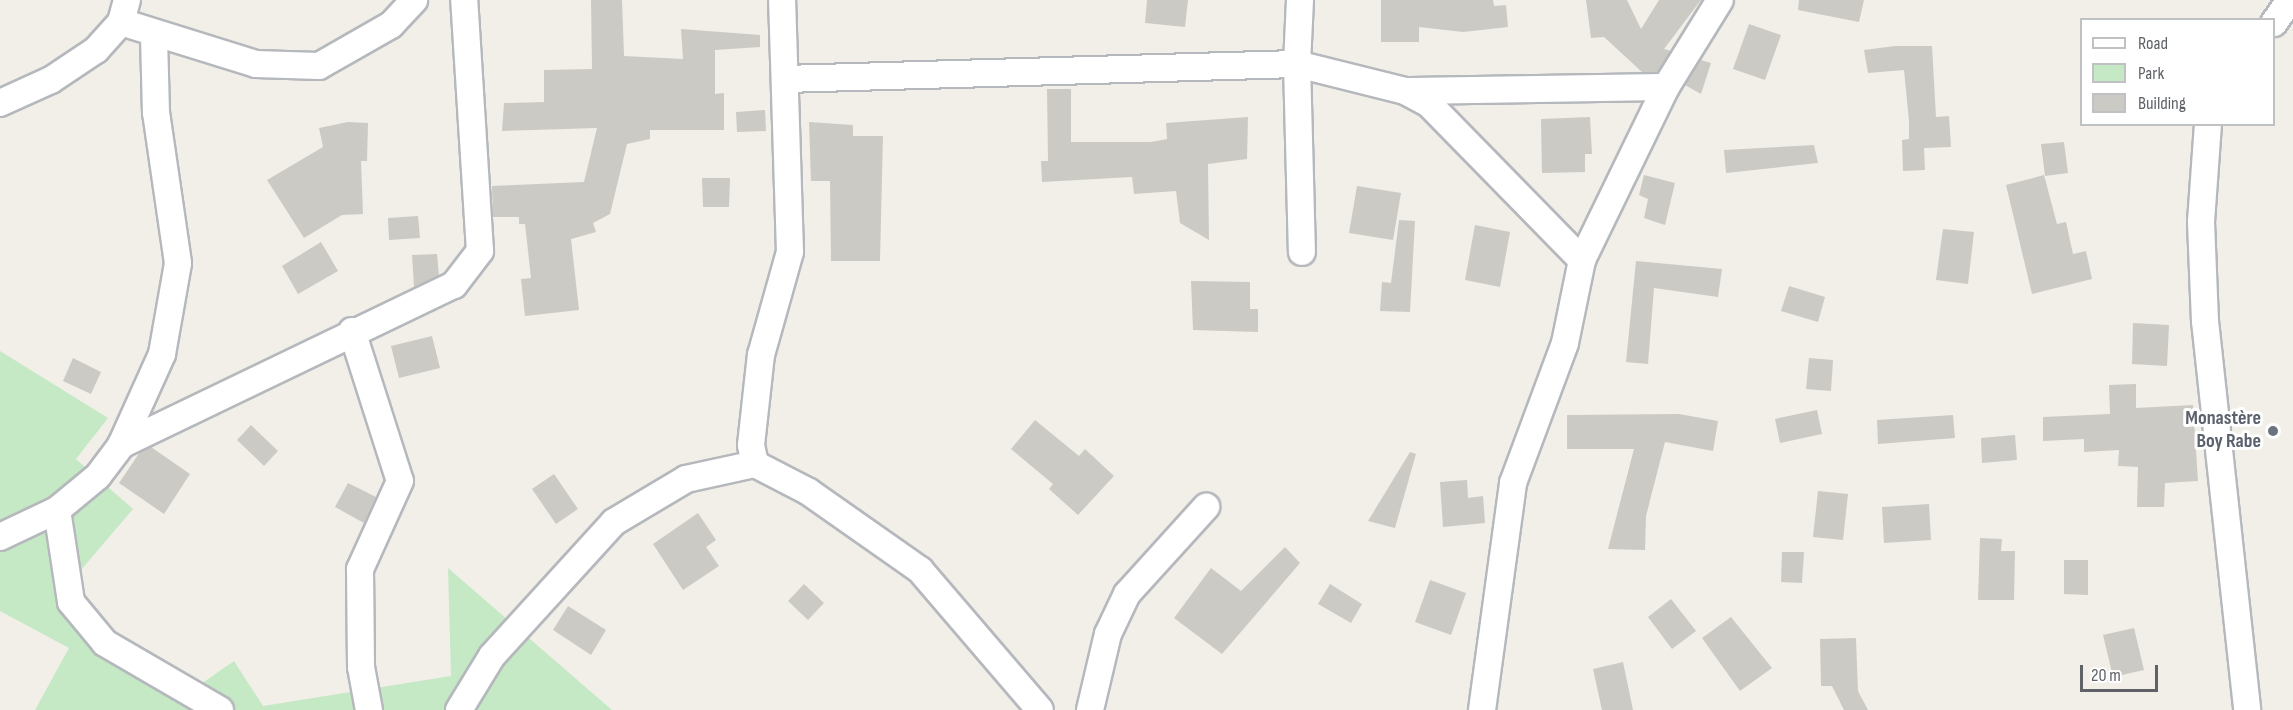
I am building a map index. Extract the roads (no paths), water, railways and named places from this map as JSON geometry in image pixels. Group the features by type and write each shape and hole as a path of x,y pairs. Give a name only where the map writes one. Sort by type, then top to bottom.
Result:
{"street":[{"path":"0,102 78,62 124,11 154,34 256,64 319,66 392,25 414,0"},
{"path":"121,445 352,331 454,285 480,251 464,0"},
{"path":"755,464 751,444 761,355 790,252 782,0"},
{"path":"1300,0 1297,64 1302,252"},
{"path":"1482,710 1513,483 1565,343 1582,260 1666,87 1720,0"},
{"path":"2275,22 2290,0"},
{"path":"0,537 57,510 98,476 121,445 162,354 178,262 156,113 154,34"},
{"path":"785,80 1297,64 1405,91 1428,103 1582,260"},
{"path":"1405,91 1666,87"},
{"path":"2208,126 2201,222 2205,321 2247,710"},
{"path":"352,331 400,481 360,569 361,667 369,710"},
{"path":"459,710 492,656 614,522 686,479 755,464 809,492 920,570 1040,710"},
{"path":"1090,710 1108,634 1127,594 1206,507"},
{"path":"57,510 71,602 105,643 220,710"}],"place":[{"name":"Monastère Boy Rabe","path":"2273,431"}]}
